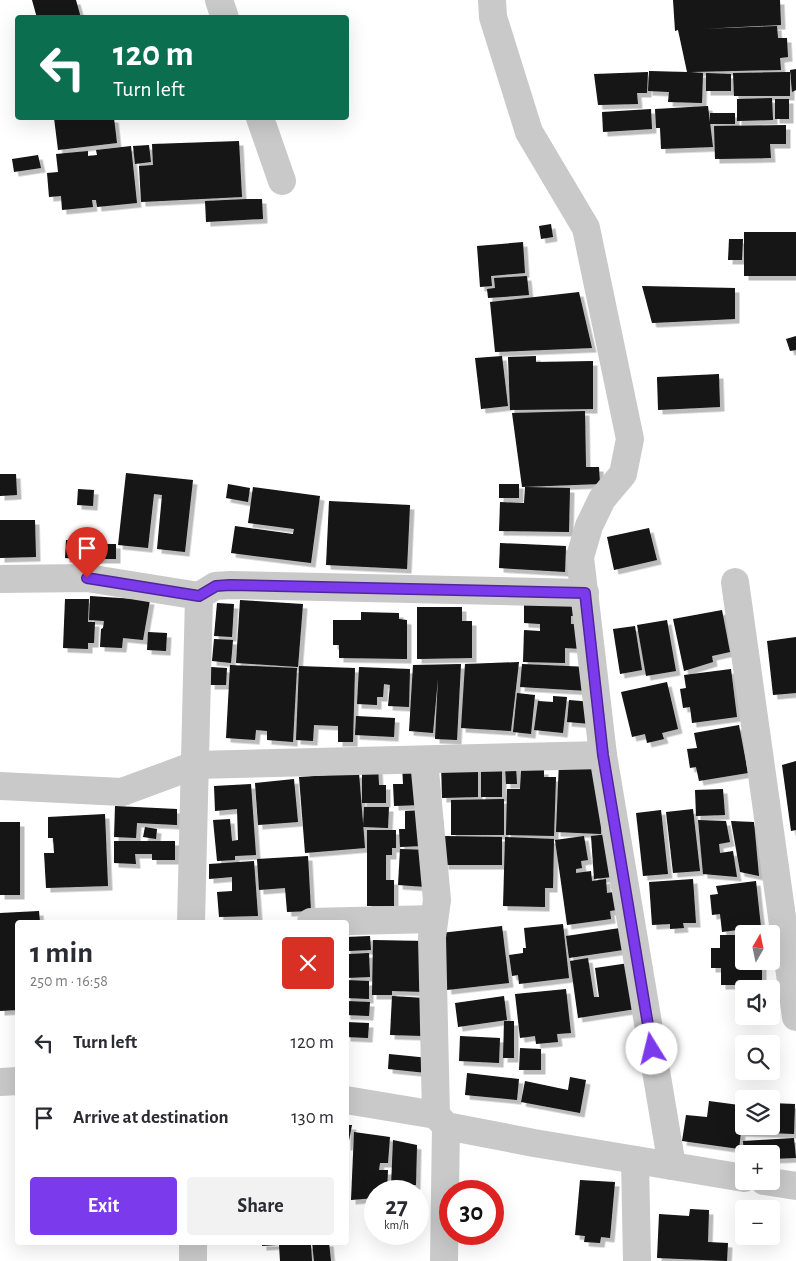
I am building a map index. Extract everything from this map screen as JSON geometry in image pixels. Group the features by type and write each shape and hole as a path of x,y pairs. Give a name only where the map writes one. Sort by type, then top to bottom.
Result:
{"street":[{"path":"219,0 224,15"},
{"path":"492,0 493,17 529,132 586,228 630,439 623,474 602,499 589,526 580,557 603,755 672,1166"},
{"path":"261,120 282,181"},
{"path":"0,579 87,578 199,596 216,586 230,585 585,593"},
{"path":"735,582 796,1017"},
{"path":"191,920 199,596"},
{"path":"0,786 122,792 195,765 603,755"},
{"path":"424,760 437,900 434,919 444,1261"},
{"path":"349,921 434,919"},
{"path":"0,1082 15,1081"},
{"path":"349,1101 635,1160 735,1176"},
{"path":"635,1160 637,1261"},
{"path":"780,1184 796,1186"},
{"path":"193,1245 194,1261"}],"building":[{"path":"32,0 76,0 80,15 36,15"},
{"path":"673,0 780,0 781,25 701,29 777,26 778,38 787,38 788,57 780,58 781,70 690,72 703,73 702,103 668,102 669,92 648,91 649,71 687,72 678,30 675,31"},
{"path":"796,69 796,90 792,92 790,70"},
{"path":"648,72 647,93 637,93 638,104 598,105 594,74"},
{"path":"790,72 790,96 734,96 733,73"},
{"path":"706,73 731,74 731,91 706,91"},
{"path":"772,98 773,120 737,121 737,99"},
{"path":"775,99 789,99 789,119 775,119"},
{"path":"708,106 713,147 661,149 660,128 656,128 655,109"},
{"path":"651,109 652,129 603,132 602,112"},
{"path":"710,113 735,113 735,124 710,124"},
{"path":"54,120 114,120 117,143 58,150"},
{"path":"786,125 786,144 770,144 771,158 715,159 714,126"},
{"path":"239,141 242,197 141,202 139,166 153,165 152,144"},
{"path":"149,145 151,162 135,164 133,146"},
{"path":"131,146 137,203 97,207 96,200 92,200 93,207 62,210 61,196 49,197 47,173 58,172 56,154 88,151 88,156 97,155 96,150"},
{"path":"38,155 41,168 14,172 12,159"},
{"path":"262,199 263,219 206,222 205,201"},
{"path":"551,224 553,237 541,239 539,226"},
{"path":"744,232 796,232 796,276 744,276"},
{"path":"729,239 743,239 742,260 728,260"},
{"path":"523,242 525,273 491,276 492,286 480,287 477,246"},
{"path":"527,276 529,295 488,298 487,289 495,288 494,278"},
{"path":"642,286 735,288 735,319 652,323"},
{"path":"579,292 592,348 495,352 490,302"},
{"path":"796,336 796,350 790,351 786,339"},
{"path":"502,356 508,406 481,409 475,358"},
{"path":"536,356 536,362 593,361 593,409 510,410 508,357"},
{"path":"719,374 720,407 658,410 657,377"},
{"path":"585,411 586,467 599,467 600,484 522,487 512,413"},
{"path":"126,473 193,480 185,552 157,549 162,495 154,494 148,548 118,545"},
{"path":"0,474 16,474 17,495 0,496"},
{"path":"228,484 250,488 248,502 226,498"},
{"path":"499,484 519,484 519,498 499,498"},
{"path":"253,487 320,496 311,563 231,553 235,526 293,534 294,529 248,523"},
{"path":"525,487 570,488 569,532 499,531 500,502 524,503"},
{"path":"78,489 94,490 93,506 77,505"},
{"path":"329,501 410,505 407,569 326,565"},
{"path":"0,520 35,520 36,557 0,558"},
{"path":"649,528 657,560 614,570 607,537"},
{"path":"66,540 80,541 79,559 65,558"},
{"path":"500,543 566,546 565,572 499,568"},
{"path":"82,544 116,544 116,559 82,559"},
{"path":"90,596 150,600 143,640 123,638 122,648 100,647 101,629 103,628 104,621 89,620"},
{"path":"65,599 89,599 88,622 95,622 94,643 88,643 88,649 63,648"},
{"path":"240,600 303,604 298,667 236,663"},
{"path":"524,601 583,603 583,616 571,616 571,624 583,624 582,649 565,648 565,663 523,662 524,630 540,631 540,624 524,623"},
{"path":"217,603 234,604 232,637 214,636"},
{"path":"417,607 462,607 462,621 472,621 472,658 417,659"},
{"path":"722,610 730,652 712,656 713,662 684,671 673,619"},
{"path":"361,612 399,613 399,619 407,620 407,659 339,658 339,645 333,645 333,620 361,620"},
{"path":"667,620 676,671 646,676 637,625"},
{"path":"635,626 642,670 620,674 613,629"},
{"path":"148,632 167,633 166,651 147,650"},
{"path":"796,637 796,693 773,695 767,641"},
{"path":"214,639 233,640 231,663 212,661"},
{"path":"519,662 511,731 461,728 465,664"},
{"path":"461,664 457,740 435,739 438,678 433,733 409,731 413,665"},
{"path":"522,664 589,667 588,691 520,687"},
{"path":"230,665 297,668 293,742 267,740 267,731 256,730 255,740 226,738"},
{"path":"299,666 355,668 353,742 338,742 338,726 314,725 313,741 296,740"},
{"path":"211,667 227,668 226,685 210,685"},
{"path":"359,667 410,669 409,707 388,706 390,685 384,684 383,697 377,697 377,705 357,704"},
{"path":"731,669 737,717 692,723 690,707 683,708 680,689 686,688 684,675"},
{"path":"667,682 678,729 662,733 664,739 647,743 645,734 632,737 621,692"},
{"path":"517,693 535,695 531,734 513,732"},
{"path":"553,696 567,697 563,733 534,730 538,701 553,702"},
{"path":"569,700 593,702 591,724 567,722"},
{"path":"356,716 395,718 394,737 355,735"},
{"path":"739,725 748,773 699,781 696,767 690,768 687,749 697,748 694,733"},
{"path":"559,761 605,764 601,834 556,832"},
{"path":"796,761 796,830 791,831 782,765"},
{"path":"478,763 478,797 442,798 441,764"},
{"path":"481,764 502,764 502,797 481,797"},
{"path":"402,765 419,765 421,805 394,806 393,784 403,784"},
{"path":"362,766 378,766 379,785 386,785 386,803 362,803"},
{"path":"505,766 516,766 517,784 506,784"},
{"path":"521,770 544,770 544,777 556,777 554,836 506,835 507,789 520,789"},
{"path":"359,773 365,848 305,853 299,777"},
{"path":"294,779 298,822 258,825 255,783"},
{"path":"251,784 256,855 235,856 235,860 217,861 213,820 230,819 232,841 238,840 237,809 215,811 214,786"},
{"path":"723,789 725,815 696,816 695,790"},
{"path":"504,799 504,835 451,835 451,800"},
{"path":"115,806 177,809 177,825 137,823 136,838 114,837"},
{"path":"364,807 389,807 388,828 363,827"},
{"path":"693,809 700,871 673,873 666,812"},
{"path":"422,810 423,846 400,847 399,829 405,829 405,811"},
{"path":"661,810 668,874 643,876 636,813"},
{"path":"105,814 108,886 46,888 44,853 54,853 53,838 48,838 48,817"},
{"path":"698,820 726,821 730,842 719,844 720,853 733,851 737,877 703,874"},
{"path":"731,821 754,822 759,876 740,872"},
{"path":"0,822 20,822 20,895 0,895"},
{"path":"145,827 157,829 156,839 143,837"},
{"path":"367,830 396,830 396,848 392,848 392,855 386,855 386,880 394,880 394,906 367,906"},
{"path":"609,834 612,877 594,879 591,836"},
{"path":"444,836 502,837 502,865 444,865"},
{"path":"584,836 588,860 581,861 582,868 576,869 576,873 591,871 592,881 606,879 607,893 614,892 616,910 610,911 611,919 567,925 555,840"},
{"path":"505,837 554,839 553,888 545,888 545,907 503,906"},
{"path":"114,841 175,841 175,860 152,860 152,854 135,854 136,864 114,863"},
{"path":"400,849 429,850 426,887 398,885"},
{"path":"308,856 311,911 287,912 285,888 259,890 257,859"},
{"path":"254,861 258,916 219,917 217,892 232,891 232,877 209,879 209,864"},
{"path":"693,879 696,923 683,923 684,928 670,929 670,924 652,925 649,882"},
{"path":"756,881 761,925 735,925 735,930 722,932 720,914 712,915 710,895 718,894 716,886"},
{"path":"39,911 40,920 15,920 15,1010 0,1011 0,913"},
{"path":"563,924 569,978 519,984 518,975 512,976 509,955 523,953 523,948 526,948 524,928"},
{"path":"502,926 509,983 447,990 441,933"},
{"path":"620,928 623,950 569,958 566,936"},
{"path":"720,935 735,935 735,970 762,970 762,980 735,980 735,985 721,985 721,968 711,968 711,948 720,948"},
{"path":"370,936 371,950 349,951 349,937"},
{"path":"373,940 426,941 425,992 392,991 392,995 372,995"},
{"path":"369,953 370,977 349,978 349,954"},
{"path":"588,958 594,997 599,997 595,968 629,963 636,1009 578,1018 570,961"},
{"path":"349,980 369,981 369,999 349,998"},
{"path":"566,989 571,1033 557,1034 558,1042 536,1044 535,1036 520,1038 515,994"},
{"path":"392,996 425,998 423,1036 390,1035"},
{"path":"504,996 507,1020 458,1027 455,1003"},
{"path":"349,1001 370,1002 369,1016 349,1015"},
{"path":"504,1021 514,1021 514,1058 503,1058"},
{"path":"349,1022 369,1023 368,1038 349,1037"},
{"path":"460,1036 500,1038 499,1063 459,1061"},
{"path":"520,1048 541,1049 541,1070 519,1070"},
{"path":"389,1054 429,1058 427,1073 388,1069"},
{"path":"467,1073 519,1079 517,1100 465,1095"},
{"path":"570,1077 586,1080 580,1113 521,1102 525,1081 568,1090"},
{"path":"709,1101 735,1104 735,1135 741,1135 739,1145 735,1145 735,1148 682,1141 686,1115 707,1117"},
{"path":"780,1103 795,1104 794,1134 780,1133"},
{"path":"349,1125 352,1125 349,1141"},
{"path":"354,1132 390,1137 388,1163 380,1163 379,1170 388,1170 388,1180 364,1180 364,1199 351,1200"},
{"path":"794,1138 796,1158 780,1159 780,1145 743,1145 743,1141"},
{"path":"393,1140 417,1145 416,1180 391,1180"},
{"path":"580,1180 615,1182 610,1238 601,1237 600,1243 584,1242 585,1236 575,1235"},
{"path":"690,1209 709,1210 708,1242 728,1243 727,1261 657,1258 659,1214 689,1216"},
{"path":"279,1245 311,1245 312,1261 280,1261"},
{"path":"312,1245 329,1245 331,1261 314,1261"}],"route":[{"path":"87,578 199,596 216,586 230,585 585,593 603,755 652,1049"}]}
